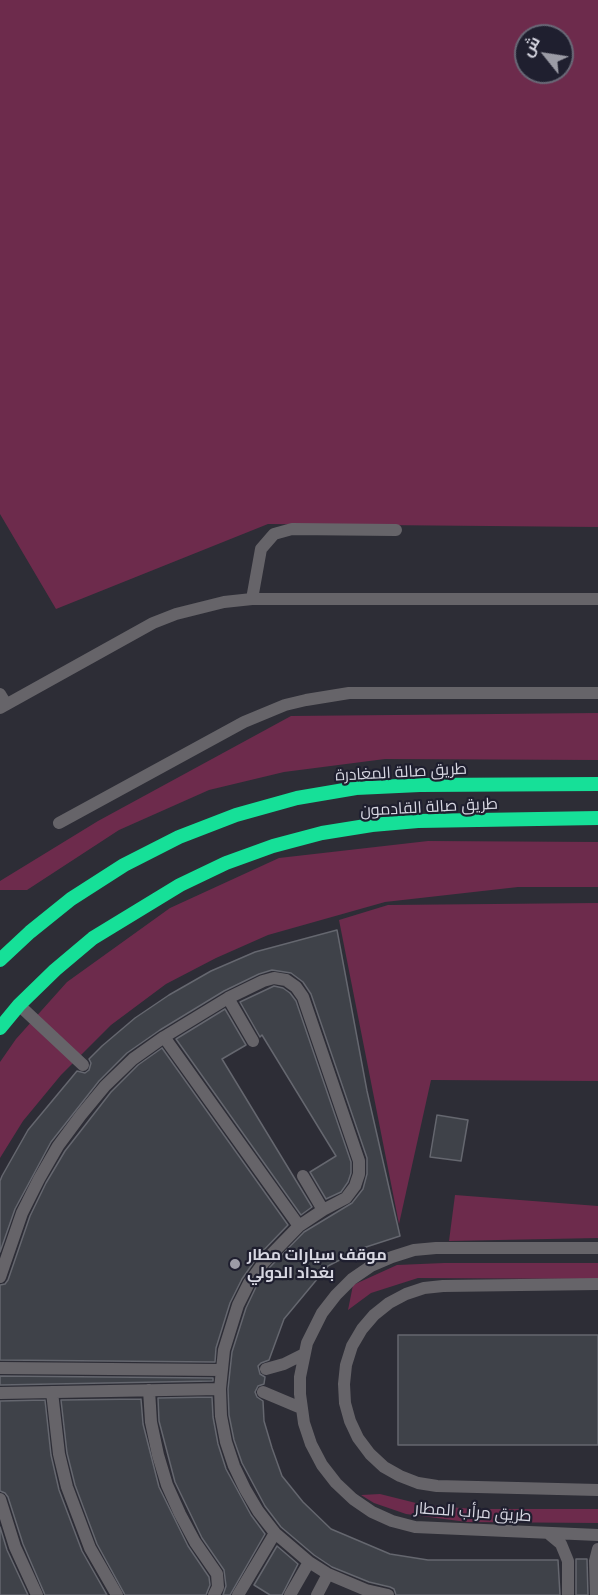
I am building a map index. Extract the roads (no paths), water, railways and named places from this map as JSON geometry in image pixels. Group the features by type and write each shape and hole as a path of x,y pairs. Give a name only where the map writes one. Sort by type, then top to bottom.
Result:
{"main road":[{"name":"طريق صالة المغادرة","path":"0,960 30,932 72,899 124,865 179,837 236,815 297,798 356,789 420,785 598,784"},
{"name":"طريق صالة القادمون","path":"0,1028 19,1005 55,970 93,938 189,880 226,863 273,846 322,833 418,821 598,818"}],"lane":[{"path":"252,599 261,549 274,534 292,529 396,530"},
{"path":"2,702 153,623 200,607 252,599 598,599"},
{"path":"59,823 244,722 285,705 349,693 598,693"},
{"path":"0,1277 22,1213 39,1179 58,1146 105,1086 133,1059 228,998 274,978 286,980 296,987 303,996 359,1161 359,1174 355,1186 346,1198 322,1210 299,1226 264,1262 249,1282 229,1330 221,1370 221,1416 226,1442 244,1489 275,1533 309,1562 328,1574 366,1590 388,1595"},
{"path":"228,998 253,1041"},
{"path":"19,1005 82,1065"},
{"path":"164,1037 299,1226"},
{"path":"303,1176 322,1210"},
{"name":"طريق مرأب المطار","path":"598,1248 436,1248 414,1250 371,1266 336,1294 317,1323 307,1343 300,1377 301,1408 311,1444 322,1465 352,1499 372,1512 392,1521 415,1527 598,1535"},
{"path":"598,1284 443,1286 424,1288 406,1294 389,1303 362,1329 352,1346 346,1365 344,1384 345,1403 358,1438 377,1460 400,1476 418,1483 437,1486 598,1490"},
{"path":"266,1369 284,1364 304,1354"},
{"path":"0,1368 221,1370"},
{"path":"0,1393 220,1389"},
{"path":"148,1390 151,1422 167,1485 195,1542 217,1574 218,1587 214,1595"},
{"path":"52,1392 56,1433 67,1487 90,1548 117,1595"},
{"path":"263,1392 301,1408"},
{"path":"0,1500 15,1547 37,1595"},
{"path":"238,1595 275,1533"},
{"path":"549,1534 561,1544 568,1561 568,1595"},
{"path":"596,1595 595,1561 598,1549"},
{"path":"290,1595 309,1562"},
{"path":"317,1595 328,1574"}],"place":[{"name":"موقف سيارات مطار بغداد الدولي","path":"235,1264"}]}
